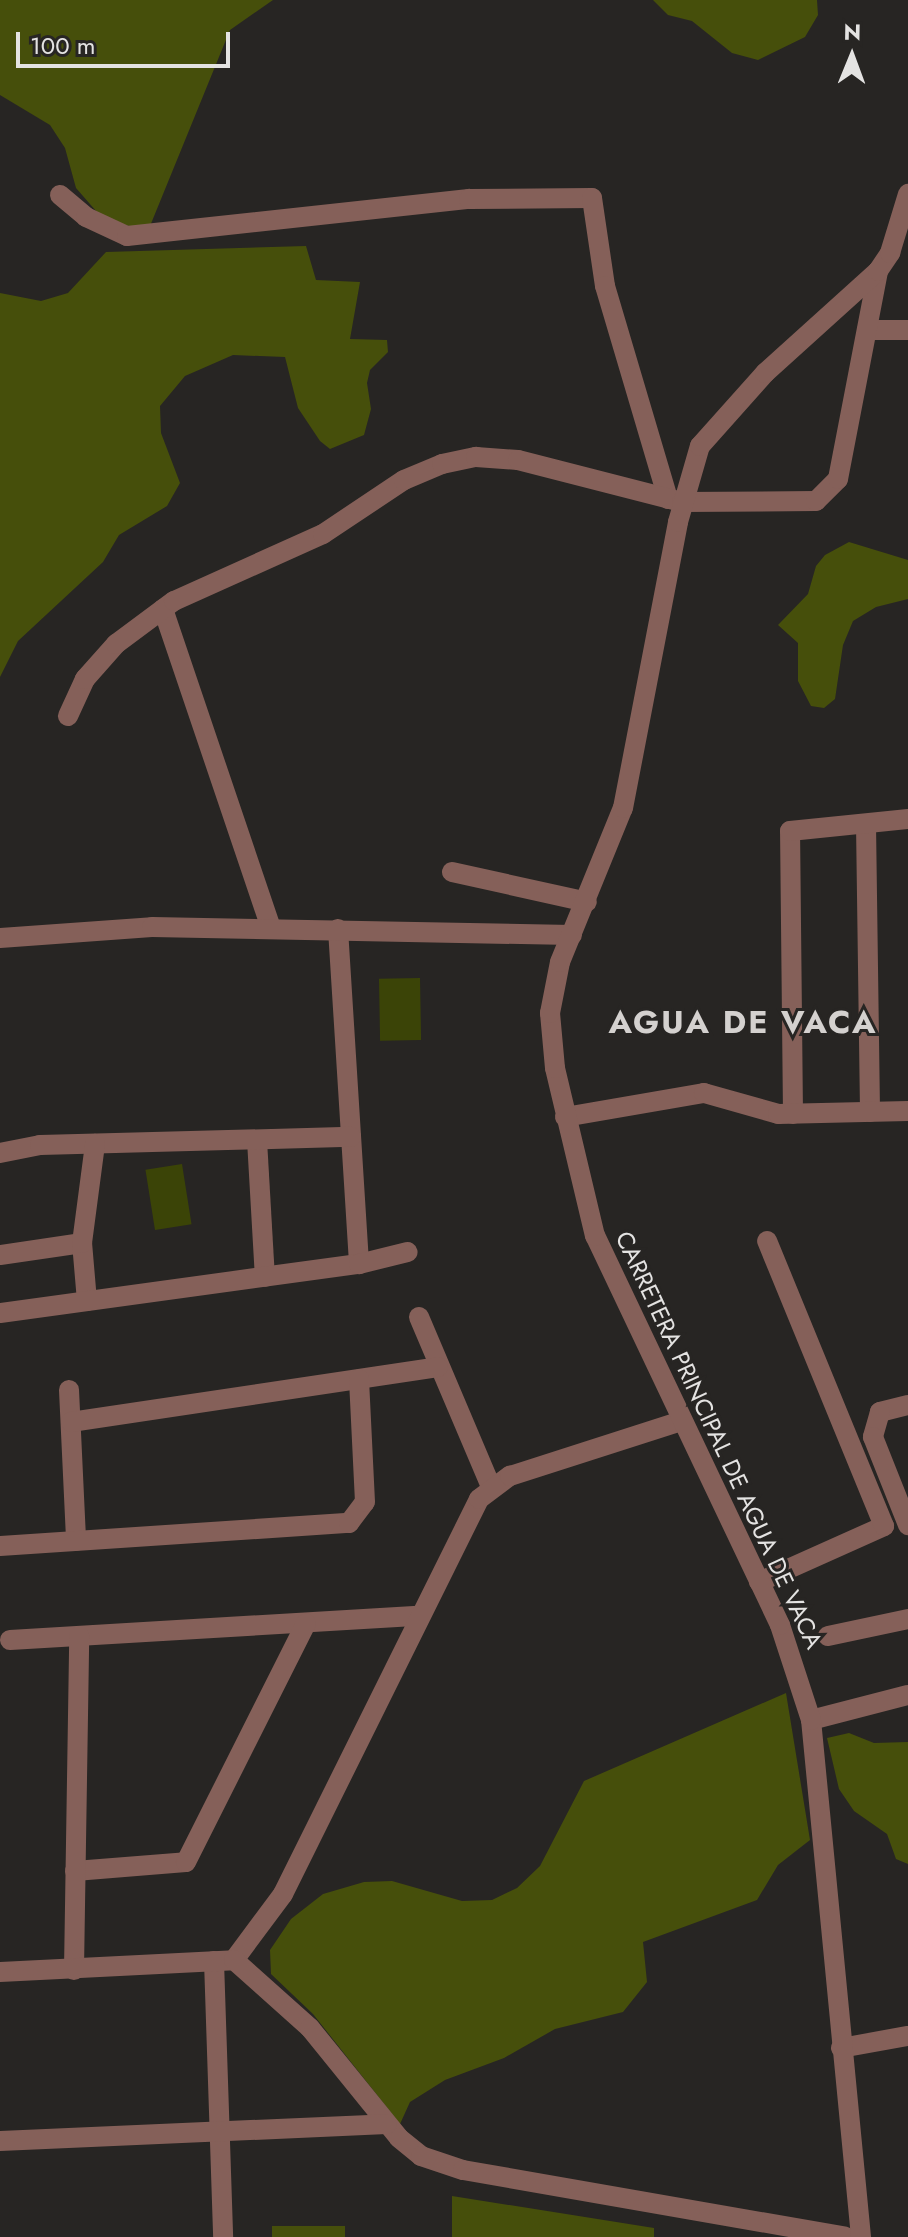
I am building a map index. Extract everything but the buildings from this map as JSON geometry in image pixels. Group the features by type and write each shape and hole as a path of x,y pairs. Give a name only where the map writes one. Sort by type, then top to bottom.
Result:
{"street":[{"name":"CARRETERA PRINCIPAL DE AGUA DE VACA","path":"861,2237 811,1720 796,1668 759,1582 595,1236 565,1117 550,1013 560,962 623,808 675,500 700,446 718,421 878,271 890,253 908,194"},
{"path":"60,195 86,217 127,236 469,199 592,198 605,286 675,500"},
{"path":"68,716 85,679 116,644 163,609 221,576 323,534 404,480 442,464 476,457 518,460 675,500 801,503 829,494 838,479 878,271"},
{"path":"867,330 908,330"},
{"path":"163,609 271,928"},
{"path":"793,1114 790,831 908,819"},
{"path":"866,824 870,1112"},
{"path":"452,872 587,902"},
{"path":"0,938 152,927 572,935"},
{"path":"338,929 359,1264"},
{"path":"565,1117 704,1093 793,1114 908,1111"},
{"path":"0,1153 40,1145 351,1137"},
{"path":"257,1140 265,1277"},
{"path":"87,1301 82,1243 95,1144"},
{"path":"759,1582 884,1526 767,1241"},
{"path":"0,1255 82,1243"},
{"path":"0,1313 359,1264 408,1252"},
{"path":"419,1317 491,1487"},
{"path":"71,1422 438,1367"},
{"path":"0,1546 356,1520 366,1489 359,1379"},
{"path":"69,1390 76,1541"},
{"path":"908,1405 880,1412 873,1437 908,1525"},
{"path":"223,2237 220,2133 224,1960 283,1894 461,1527 491,1487 510,1476 681,1421"},
{"path":"10,1640 418,1616"},
{"path":"828,1636 908,1619"},
{"path":"75,1871 186,1862 306,1623"},
{"path":"74,1970 79,1636"},
{"path":"811,1720 898,1696 908,1682"},
{"path":"0,1972 224,1960 310,2028 387,2124 421,2156 463,2170 845,2237"},
{"path":"841,2048 908,2036"},
{"path":"0,2141 387,2124"}],"green space":[{"path":"0,0 273,0 230,30 148,231 103,219 76,188 65,148 50,125 0,95"},
{"path":"653,0 817,0 818,15 805,37 758,60 732,53 692,21 668,15"},
{"path":"306,246 316,280 360,282 350,339 387,340 388,352 370,370 367,383 371,409 364,435 330,449 320,441 298,408 285,357 233,355 185,376 160,406 161,433 180,483 167,506 119,535 103,562 18,641 0,677 0,293 41,301 68,293 106,252"},
{"path":"849,542 908,560 908,599 876,607 853,621 843,645 835,699 824,708 811,706 798,681 798,643 778,625 808,594 816,566 825,555"},
{"path":"420,978 421,1040 380,1041 379,979"},
{"path":"182,1164 192,1224 155,1230 145,1170"},
{"path":"786,1693 810,1840 778,1865 757,1900 643,1942 647,1982 623,2012 555,2029 504,2058 445,2080 410,2102 400,2124 313,2014 271,1974 270,1950 291,1919 323,1894 364,1882 392,1881 462,1901 492,1900 517,1888 540,1866 584,1781"},
{"path":"849,1733 874,1743 908,1742 908,1864 896,1859 887,1834 854,1811 839,1789 827,1738"},
{"path":"452,2196 654,2228 654,2237 452,2237"},
{"path":"272,2226 345,2226 345,2237 272,2237"}],"district":[{"name":"AGUA DE VACA","path":"743,1022"}]}
